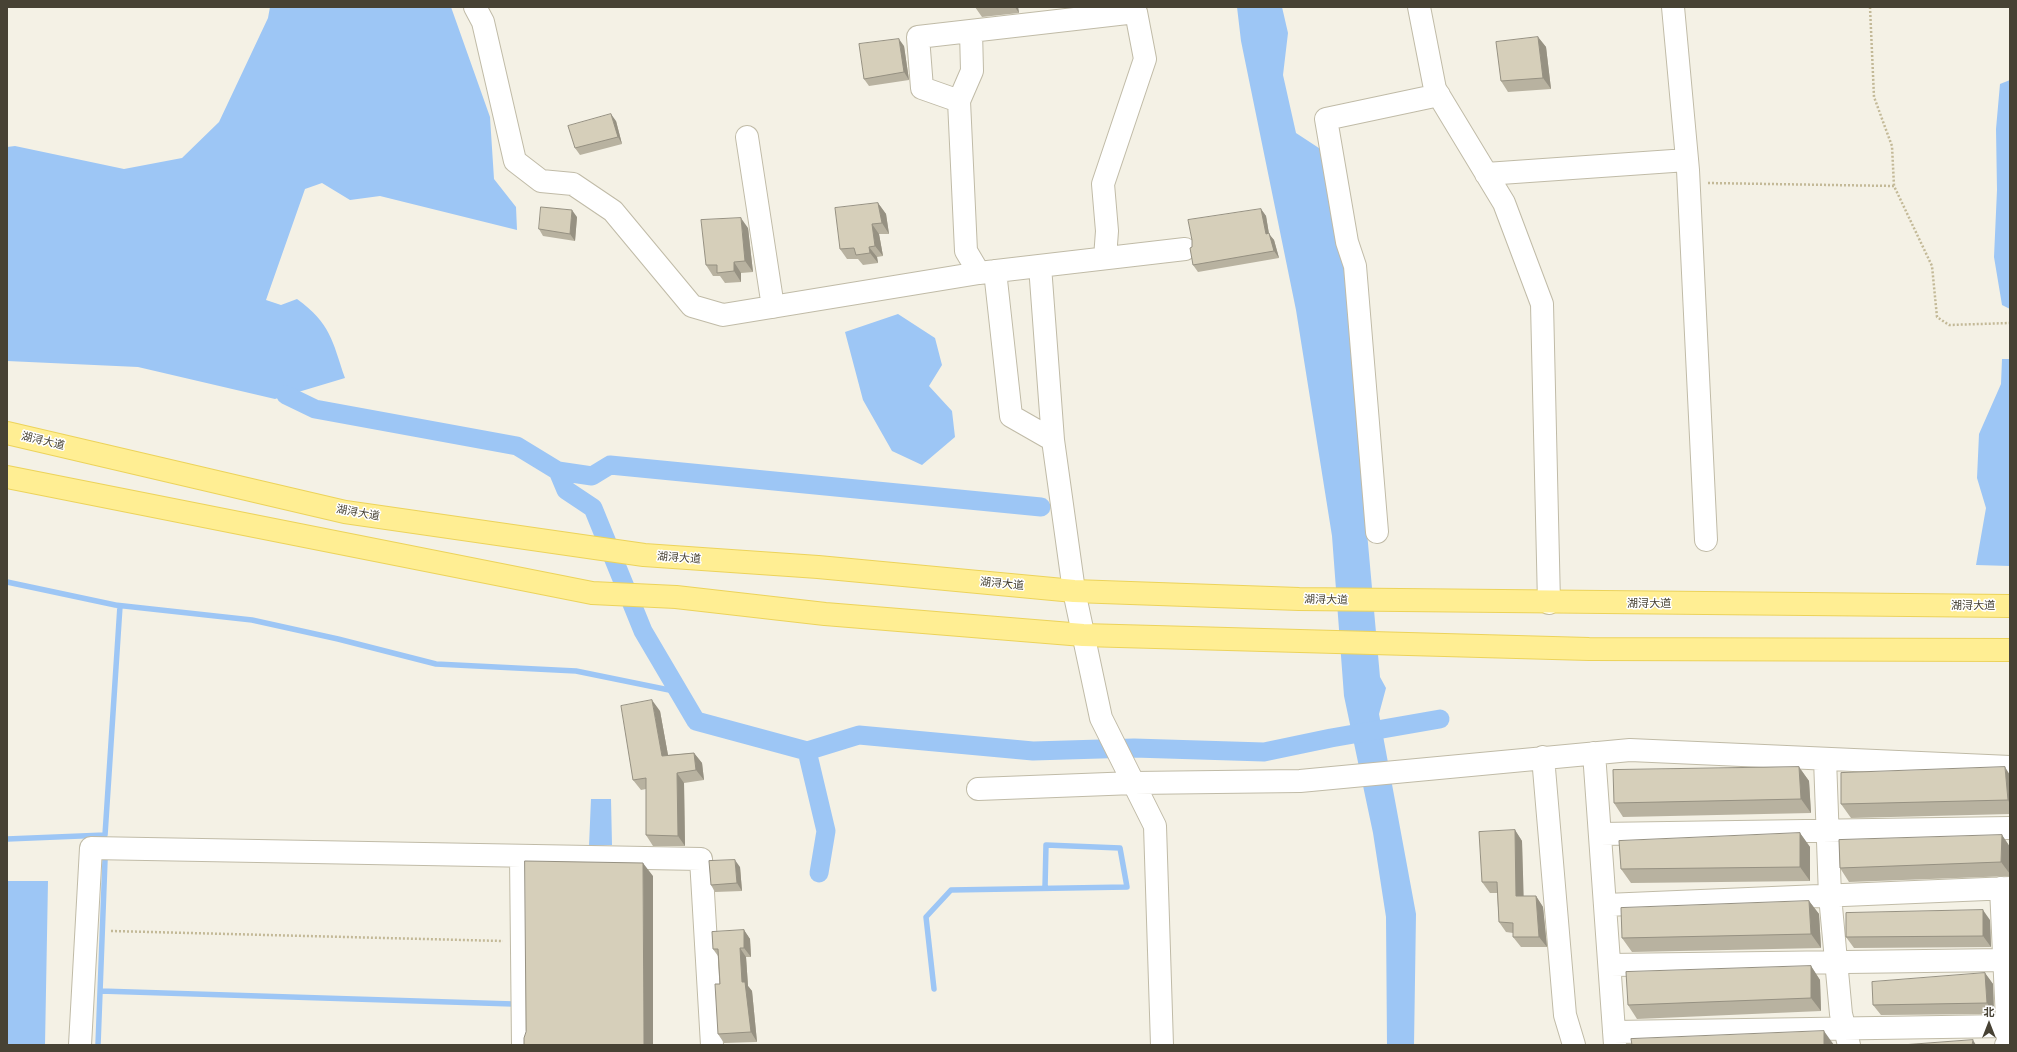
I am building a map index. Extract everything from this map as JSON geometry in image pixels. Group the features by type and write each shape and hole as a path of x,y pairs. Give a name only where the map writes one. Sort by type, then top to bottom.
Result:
{"main road":[{"name":"湖浔大道","path":"7,433 345,512 644,555 818,567 1074,591 1306,600 2010,606"},
{"path":"7,477 592,593 676,597 825,614 1083,635 1589,649 2010,650"}],"street":[{"path":"475,7 483,22 515,161 541,181 573,184 614,211 692,306 723,316 987,272 1185,249"},
{"path":"1419,7 1435,89 1504,203 1542,304 1549,603"},
{"path":"1673,7 1689,183 1706,540"},
{"path":"960,101 922,88 918,37 1135,9 1145,59 1102,184 1107,230 1105,258"},
{"path":"971,31 972,71 960,101 966,251 987,272 1011,416 1053,440"},
{"path":"1377,532 1355,266 1346,242 1326,119 1439,95"},
{"path":"747,137 773,307"},
{"path":"1486,174 1687,160"},
{"path":"1040,266 1053,440 1074,591 1083,635 1101,718 1156,826 1162,1045"},
{"path":"978,789 1134,782 1300,781 1630,750 2010,767"},
{"path":"1594,753 1615,1039 2007,1035 2004,960 2006,888 1606,905"},
{"path":"1543,757 1566,1015 1574,1045"},
{"path":"1825,759 1830,896 1841,1014 1847,1037"},
{"path":"1600,834 2010,828"},
{"path":"80,1045 91,848 701,859 712,1045"},
{"path":"521,856 523,1045"},
{"path":"1610,965 2004,960"}],"path":[{"path":"1870,7 1874,97 1892,146 1894,186 1932,266 1937,317 1949,325 2010,323"},
{"path":"1689,183 1894,186"},
{"path":"112,931 522,941"}],"water":[{"path":"270,7 451,7 490,117 494,179 516,207 517,230 380,196 350,200 322,183 305,189 266,300 281,305 297,299 308,308 324,325 329,334 345,378 275,399 138,367 7,361 7,147 15,146 124,169 182,158 219,122 268,18"},
{"path":"1237,7 1282,7 1288,33 1283,75 1296,133 1328,154 1352,327 1349,332 1380,677 1386,688 1379,714 1416,914 1414,1045 1387,1045 1386,917 1373,833 1344,696 1332,536 1296,310 1241,41"},
{"path":"2010,80 2010,309 2002,305 1994,257 1997,190 1996,129 2000,84"},
{"path":"898,314 935,338 942,365 929,386 952,411 955,437 922,465 892,451 863,400 845,332"},
{"path":"2002,359 2010,359 2010,566 1976,565 1986,508 1977,478 1979,434 2001,384"},
{"path":"591,799 611,799 612,845 589,846"},
{"path":"7,881 48,881 45,1045 7,1045"}],"building":[{"path":"1538,37 1543,78 1501,81 1496,42"},
{"path":"899,39 904,72 864,79 859,44"},
{"path":"611,114 618,137 575,148 568,126"},
{"path":"878,203 882,223 872,224 875,246 869,247 870,253 856,255 854,248 840,249 835,208"},
{"path":"541,207 572,210 570,234 539,229"},
{"path":"1261,209 1266,234 1269,233 1274,251 1193,265 1190,248 1192,247 1192,240 1188,220"},
{"path":"741,218 745,261 734,262 734,271 717,273 717,265 706,265 701,220"},
{"path":"652,700 662,756 694,753 696,770 677,773 678,836 646,835 646,778 633,780 621,706"},
{"path":"1799,767 1801,799 1614,803 1613,770"},
{"path":"2005,767 2008,800 1841,804 1841,773"},
{"path":"1515,830 1516,896 1536,896 1539,937 1513,937 1513,923 1499,922 1497,882 1482,882 1479,832"},
{"path":"1800,833 1800,867 1621,869 1619,841"},
{"path":"2002,835 2001,862 1840,868 1839,840"},
{"path":"735,860 737,883 711,885 709,861"},
{"path":"525,861 643,863 644,1045 524,1045 526,1032"},
{"path":"1809,901 1811,934 1622,938 1621,908"},
{"path":"1983,910 1983,936 1846,937 1846,913"},
{"path":"744,930 744,948 740,948 742,982 745,982 751,1032 718,1034 715,984 720,984 718,949 713,949 712,932"},
{"path":"1811,966 1811,998 1628,1005 1626,972"},
{"path":"1985,973 1987,1003 1873,1005 1872,982"},
{"path":"1824,1031 1824,1045 1632,1045 1631,1039"},
{"path":"1973,1040 1972,1045 1902,1045"}],"waterway":[{"path":"286,395 315,409 517,446 558,471 566,490 593,508 643,631 696,721 807,751 826,831 819,873"},
{"path":"558,471 592,476 610,465 1041,507"},
{"path":"7,582 120,606 105,835 7,839"},
{"path":"115,605 252,620 338,639 436,664 576,671 679,692"},
{"path":"807,751 859,735 1033,751 1134,748 1264,752 1331,738 1440,719"},
{"path":"934,989 926,917 951,890 1127,887 1120,848 1046,845 1045,888"},
{"path":"98,1045 105,860"},
{"path":"100,991 513,1004"}]}
